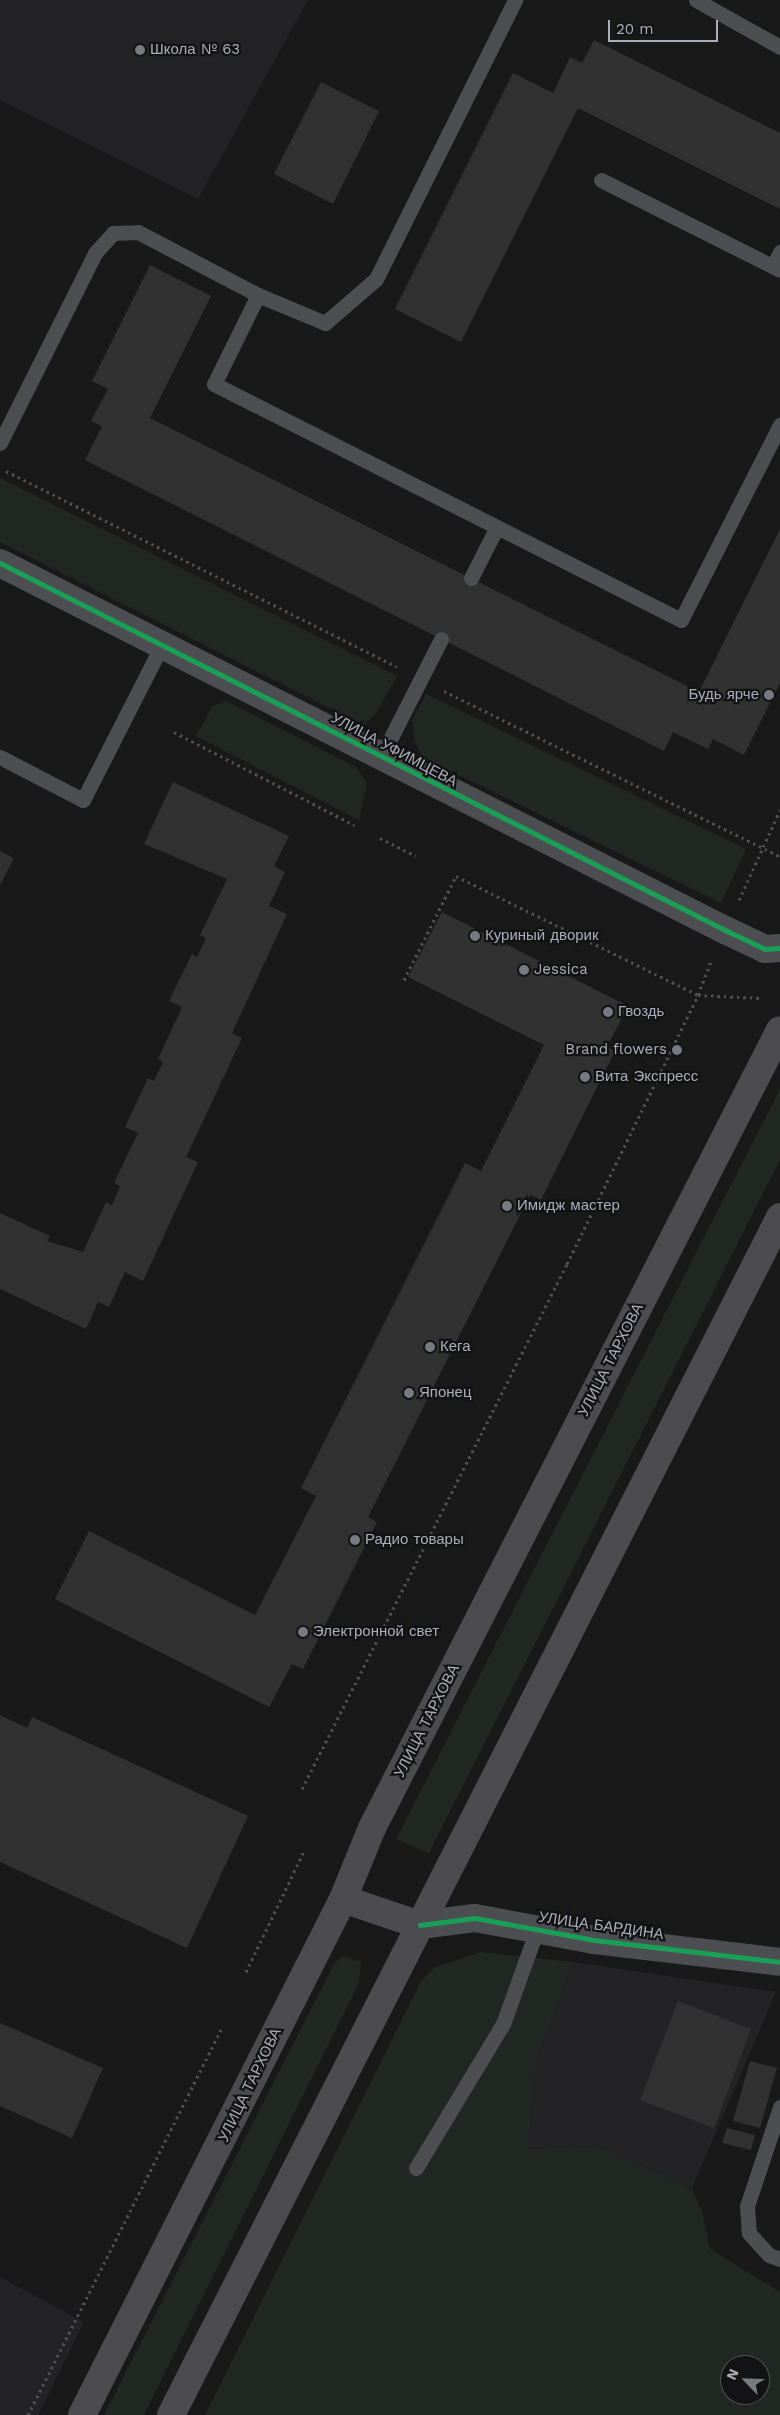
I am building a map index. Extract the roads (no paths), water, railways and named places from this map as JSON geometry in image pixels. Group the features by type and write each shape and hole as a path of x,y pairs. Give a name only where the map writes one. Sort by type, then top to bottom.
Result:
{"main road":[{"name":"УЛИЦА ТАРХОВА","path":"82,2415 344,1899 372,1828 780,1030"},
{"path":"171,2415 780,1217"},
{"path":"344,1899 420,1925"}],"street":[{"name":"УЛИЦА УФИМЦЕВА","path":"0,564 382,755 725,930 765,949 780,948"},
{"name":"УЛИЦА БАРДИНА","path":"420,1925 475,1918 537,1930 780,1962"}],"lane":[{"path":"0,443 95,253 113,232 138,232 258,295 325,324 376,279 515,0"},
{"path":"696,0 780,47"},
{"path":"601,180 776,268 780,252"},
{"path":"258,295 214,384 681,620 780,425"},
{"path":"471,578 496,527"},
{"path":"382,755 441,639"},
{"path":"0,758 83,800 162,645"},
{"path":"416,2168 503,2024 537,1930"},
{"path":"780,2107 747,2206 749,2233 769,2255 780,2259"}],"place":[{"name":"Школа № 63","path":"140,50"},
{"name":"Будь ярче","path":"769,695"},
{"name":"Куриный дворик","path":"475,936"},
{"name":"Jessica","path":"524,970"},
{"name":"Гвоздь","path":"608,1012"},
{"name":"Brand flowers","path":"677,1050"},
{"name":"Вита Экспресс","path":"585,1077"},
{"name":"Имидж мастер","path":"507,1206"},
{"name":"Кега","path":"430,1347"},
{"name":"Японец","path":"409,1393"},
{"name":"Радио товары","path":"355,1540"},
{"name":"Электронной свет","path":"303,1632"}]}
